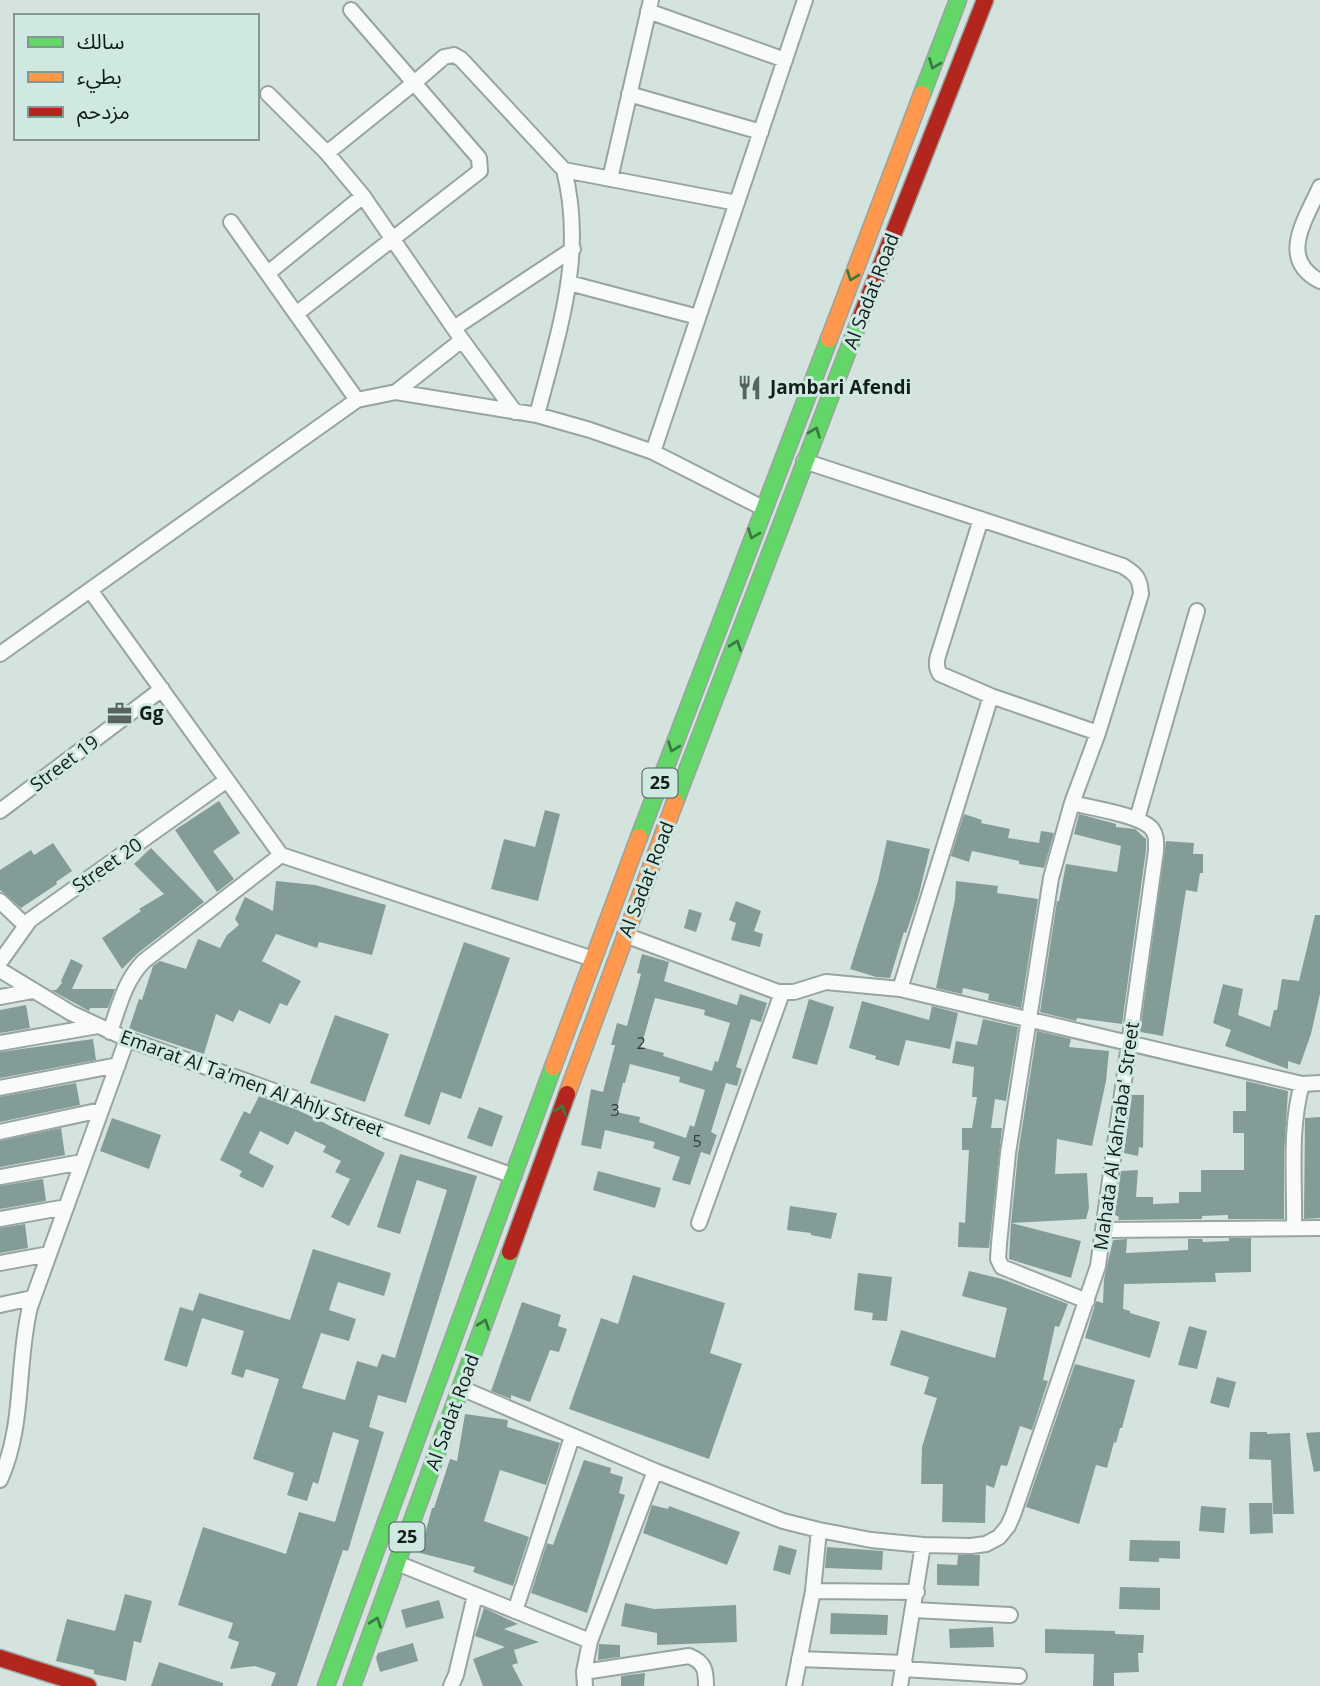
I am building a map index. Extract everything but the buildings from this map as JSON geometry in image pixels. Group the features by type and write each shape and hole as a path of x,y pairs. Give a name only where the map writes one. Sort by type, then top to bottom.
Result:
{"main road":[{"name":"Al Sadat Road","path":"326,1686 593,959 958,0"},
{"name":"Al Sadat Road","path":"352,1686 625,935 804,461 985,0"},
{"path":"701,675 721,683"},
{"path":"0,1658 88,1686"}],"street":[{"path":"653,452 806,0"},
{"path":"610,179 649,5 785,60"},
{"path":"296,314 480,171 479,158 351,10"},
{"path":"327,153 444,57 454,55 461,59 564,170 571,196 573,249 569,283 537,415"},
{"path":"268,94 327,153 363,196 515,412"},
{"path":"629,94 761,132"},
{"path":"564,170 737,203"},
{"path":"1320,187 1298,237 1296,248 1298,260 1304,270 1320,281"},
{"path":"268,273 363,196"},
{"path":"231,222 357,400"},
{"path":"396,391 458,334 573,249"},
{"path":"569,283 698,317"},
{"path":"0,654 357,400 396,391 537,415 590,430 653,452 763,508"},
{"path":"804,461 1123,566 1135,573 1140,580 1141,594 1051,878 1008,1153 998,1259 1002,1267 1087,1301"},
{"path":"981,519 936,664 940,674 991,696 1098,733"},
{"path":"90,590 281,855 593,959"},
{"path":"1073,803 1137,820 1197,611"},
{"name":"Street 19","path":"0,811 162,689"},
{"path":"900,989 991,696"},
{"name":"Street 20","path":"0,962 25,925 227,780"},
{"name":"Mahata Al Kahraba' Street","path":"923,1545 986,1544 999,1538 1008,1526 1098,1266 1156,836 1150,826 1137,820"},
{"path":"0,1043 104,1029 133,972 144,961 281,855"},
{"path":"0,901 25,925"},
{"path":"625,935 782,993 826,982 900,989 1303,1084 1320,1083"},
{"name":"Emarat Al Ta'men Al Ahly Street","path":"0,970 32,992 127,1039 514,1176"},
{"path":"0,997 32,992"},
{"path":"699,1223 782,993"},
{"path":"0,1480 17,1424 24,1337 32,1298 127,1039"},
{"path":"0,1088 118,1065"},
{"path":"1294,1228 1295,1129 1303,1084"},
{"path":"0,1132 101,1110"},
{"path":"0,1177 82,1161"},
{"path":"0,1219 65,1207"},
{"path":"1104,1230 1320,1228"},
{"path":"0,1263 49,1254"},
{"path":"0,1305 32,1298"},
{"path":"461,1388 654,1471 783,1521 871,1540 923,1545 901,1686"},
{"path":"515,1611 572,1437"},
{"path":"654,1471 590,1641 584,1679 689,1656 699,1660 706,1670 706,1686"},
{"path":"794,1686 813,1591 819,1530"},
{"path":"397,1563 590,1641"},
{"path":"813,1591 917,1592"},
{"path":"451,1686 475,1595"},
{"path":"914,1610 1010,1615"},
{"path":"799,1659 1019,1676"}],"traffic: fast":[{"path":"922,94 958,0"},
{"path":"675,802 860,319"},
{"path":"639,837 829,339"},
{"path":"326,1686 553,1067"},
{"path":"352,1686 510,1252"}],"traffic: slow":[{"path":"829,339 922,94"},
{"path":"567,1094 675,802"},
{"path":"553,1067 639,837"}],"traffic: jam":[{"path":"860,319 985,0"},
{"path":"510,1252 567,1094"},
{"path":"0,1658 88,1686"}],"place":[{"name":"Jambari Afendi","path":"750,387"},
{"name":"Gg","path":"119,713"}]}
